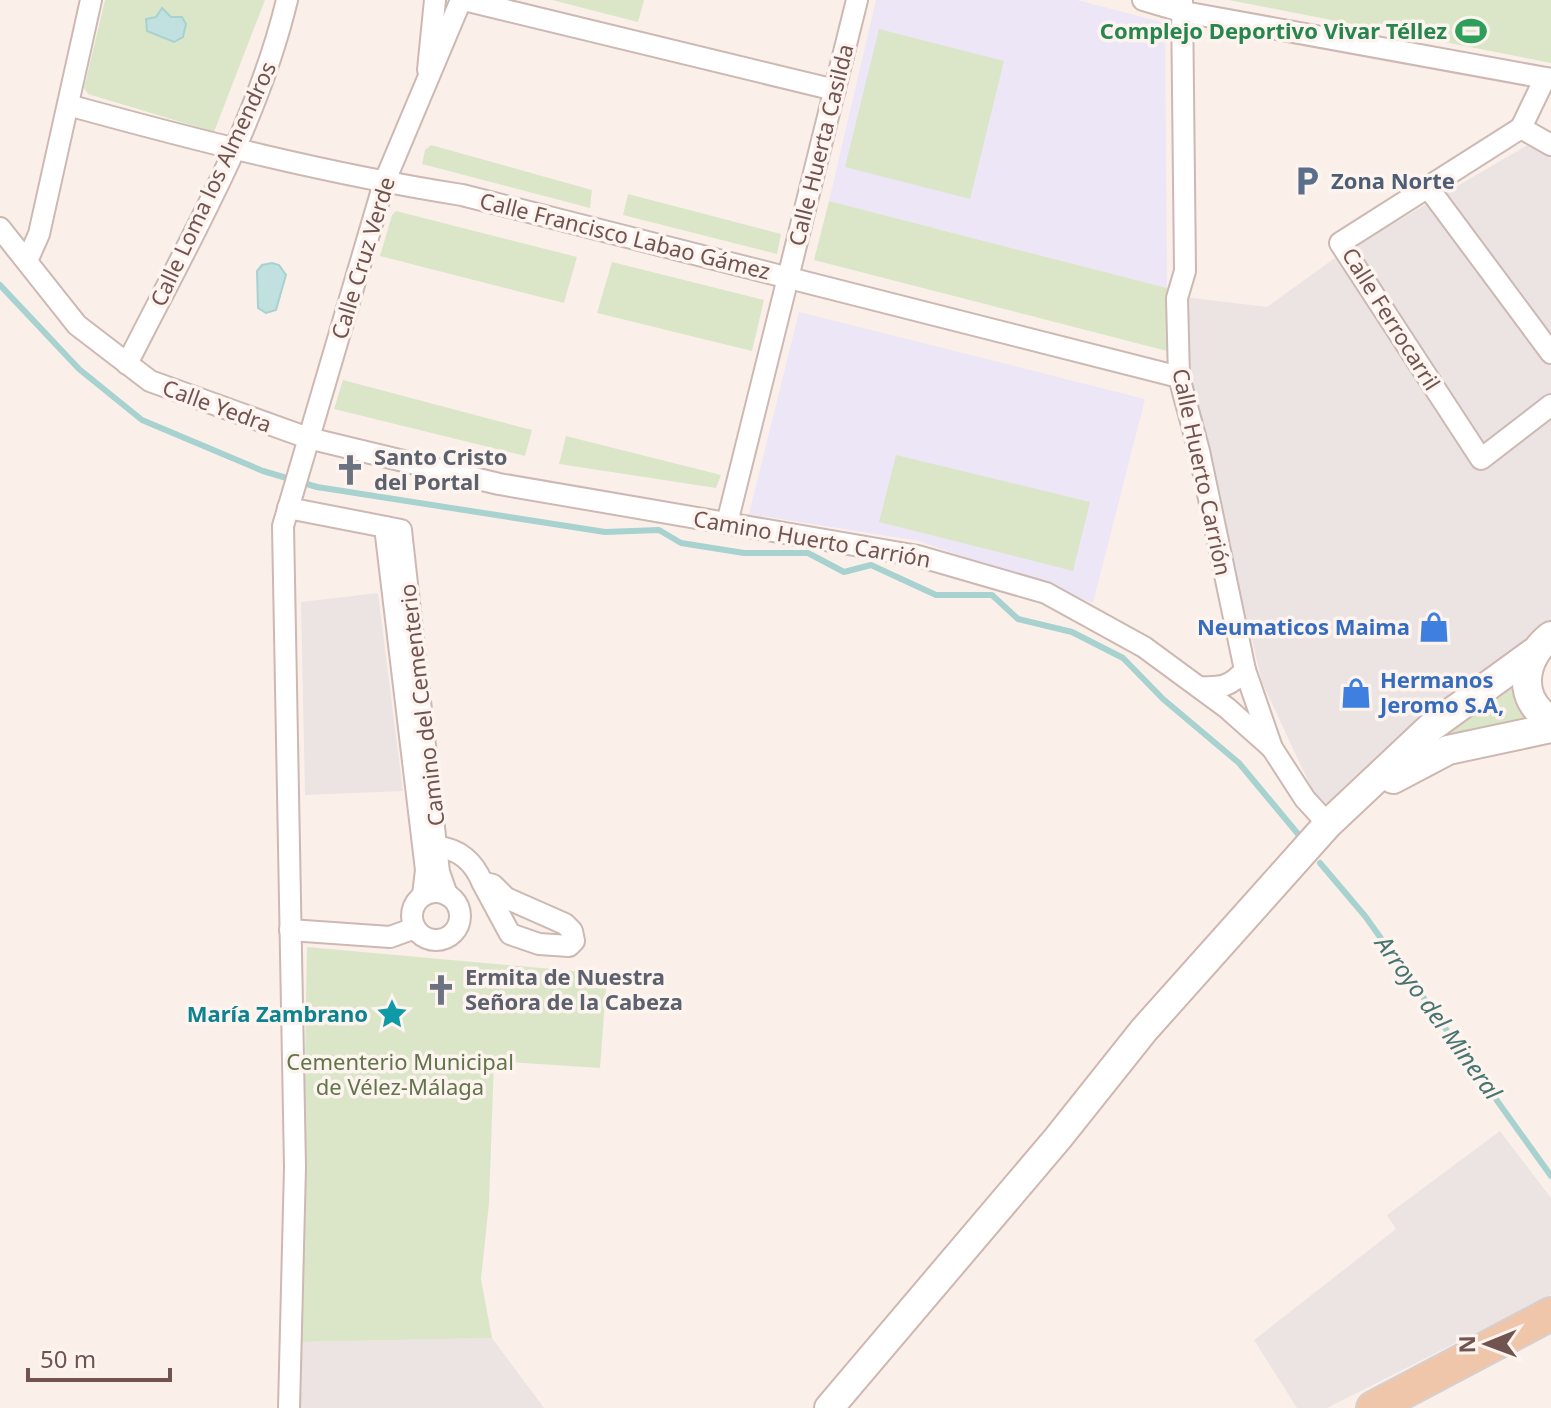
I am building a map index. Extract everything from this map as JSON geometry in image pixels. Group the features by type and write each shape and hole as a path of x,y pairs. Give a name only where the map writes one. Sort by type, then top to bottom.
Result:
{"main road":[{"path":"1373,1408 1551,1314"}],"street":[{"path":"27,261 39,234 91,0"},
{"name":"Calle Loma los Almendros","path":"127,364 233,151 274,57 287,0"},
{"name":"Calle Cruz Verde","path":"428,82 435,0"},
{"path":"462,0 835,90"},
{"name":"Calle Cruz Verde","path":"289,1408 295,1167 281,547 288,508 384,183 462,0"},
{"name":"Calle Huerta Casilda","path":"727,523 857,0"},
{"path":"1143,0 1548,79 1521,128 1551,145"},
{"name":"Calle Huerto Carrión","path":"1183,6 1185,271 1177,298 1179,377 1199,451 1245,670 1272,748"},
{"name":"Calle Francisco Labao Gámez","path":"68,105 233,151 384,183 462,195 1179,377"},
{"name":"Calle Ferrocarril","path":"1521,128 1340,243 1481,459 1551,405"},
{"path":"1427,186 1551,353"},
{"name":"Calle Yedra","path":"0,228 77,325 150,381 308,438"},
{"name":"Camino Huerto Carrión","path":"308,438 499,484 918,556 1046,593 1144,647 1199,687 1272,748"},
{"path":"288,508 393,528"},
{"name":"Camino del Cementerio","path":"393,528 442,885 447,895"},
{"name":"Camino del Cementerio","path":"393,528 426,870 423,895"},
{"path":"1542,645 1526,674 1528,691 1535,707 1551,720"},
{"path":"829,1408 1058,1138 1144,1030 1328,824 1430,728 1542,645"},
{"path":"1199,687 1222,688 1235,682 1245,670"},
{"path":"1351,803 1448,750 1551,728"},
{"path":"1272,748 1305,799 1328,824"},
{"path":"438,847 457,852 472,863 482,882"},
{"path":"435,892 447,895 458,906 455,929 435,940 415,928 412,914 423,895 435,892"},
{"path":"290,930 390,937 415,928"}],"shaded area":[{"path":"876,0 1077,0 1165,23 1167,288 829,201"},
{"path":"1533,142 1551,151 1551,629 1329,804 1317,800 1262,682 1214,483 1183,376 1185,297 1267,307 1339,255"},
{"path":"799,312 1145,399 1093,603 919,541 749,514"},
{"path":"378,593 403,791 305,795 301,602"},
{"path":"1500,1131 1551,1198 1551,1295 1327,1408 1297,1408 1254,1340 1396,1229 1387,1215"},
{"path":"492,1338 544,1408 299,1408 300,1342"}],"green space":[{"path":"105,0 265,0 214,132 88,94 84,88"},
{"path":"552,0 644,0 638,22"},
{"name":"Complejo Deportivo Vivar Téllez","path":"1229,0 1551,0 1551,63"},
{"path":"879,29 1004,61 970,199 845,167"},
{"path":"431,145 592,190 590,208 422,164 425,150"},
{"path":"628,194 781,234 777,254 623,215"},
{"path":"829,201 1167,288 1167,351 814,260"},
{"path":"396,211 577,257 564,303 380,256 392,215"},
{"path":"612,262 764,300 752,351 597,313"},
{"path":"343,380 532,430 525,456 334,409"},
{"path":"566,436 721,475 716,488 559,464"},
{"path":"896,455 1090,502 1073,571 879,522"},
{"path":"1510,683 1526,722 1487,727 1437,742 1435,736"},
{"name":"Cementerio Municipal de Vélez-Málaga","path":"307,947 607,974 600,1068 494,1061 489,1203 481,1279 492,1338 300,1342"}],"water":[{"path":"162,8 171,17 182,17 186,24 183,37 174,42 147,31 146,19 156,17"},
{"path":"262,265 279,265 286,275 276,310 266,313 258,308 257,271"}],"waterway":[{"name":"Arroyo del Mineral","path":"0,285 79,369 142,420 263,471 317,487 605,532 659,530 681,543 744,553 808,553 844,572 871,565 936,595 992,595 1018,619 1072,632 1123,658 1163,699 1239,763 1298,834"},
{"name":"Arroyo del Mineral","path":"1320,863 1365,916 1551,1176"}],"place":[{"name":"Complejo Deportivo Vivar Téllez","path":"1471,31"},
{"name":"Zona Norte","path":"1307,181"},
{"name":"Santo Cristo del Portal","path":"350,470"},
{"name":"Neumaticos Maima","path":"1434,627"},
{"name":"Hermanos Jeromo S.A,","path":"1356,693"},
{"name":"Ermita de Nuestra Señora de la Cabeza","path":"441,990"},
{"name":"María Zambrano","path":"392,1014"}]}
